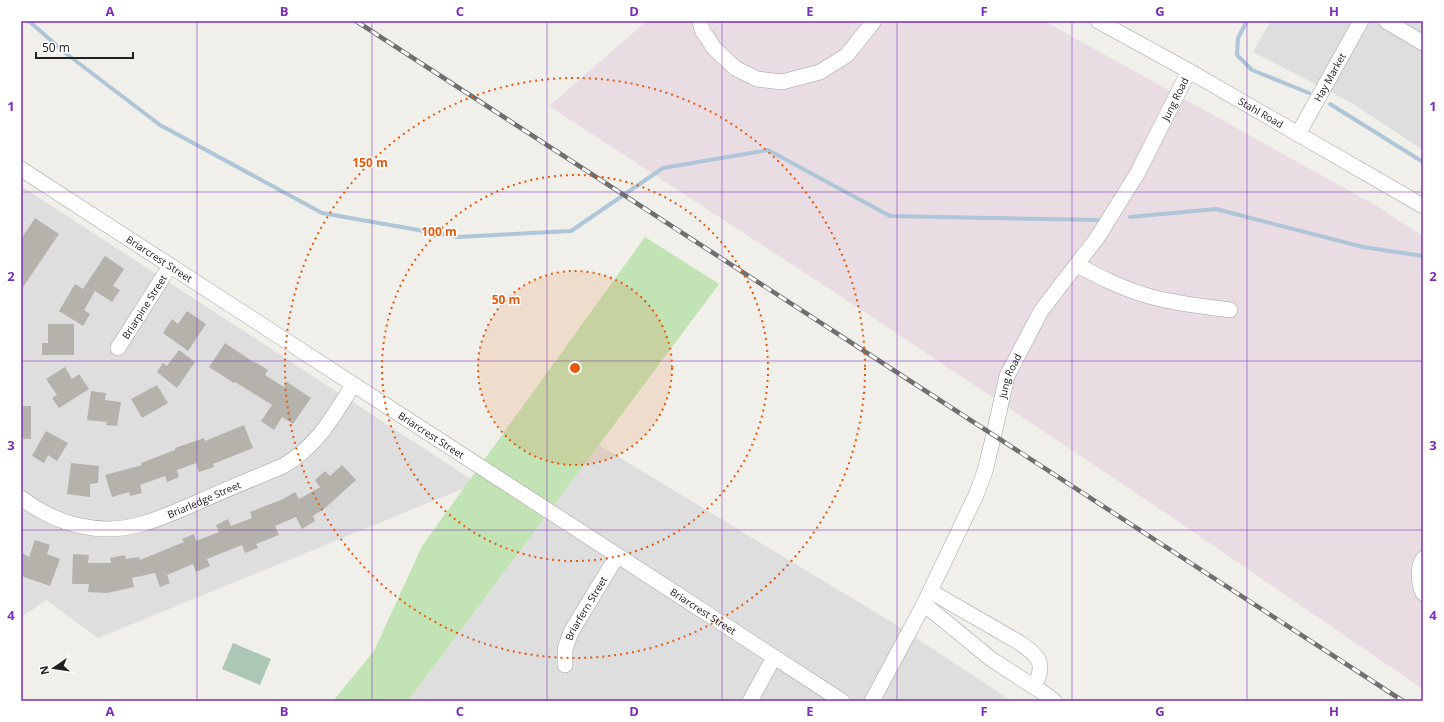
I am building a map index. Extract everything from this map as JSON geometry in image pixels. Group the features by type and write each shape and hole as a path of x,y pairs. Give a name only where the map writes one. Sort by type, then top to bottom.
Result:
{"street":[{"path":"700,21 702,30 714,48 735,68 757,79 782,82 820,72 848,55 874,21"},
{"name":"Stahl Road","path":"1098,21 1189,70 1423,206"},
{"name":"Hay Market","path":"1298,134 1361,21"},
{"path":"1386,21 1423,43"},
{"name":"Jung Road","path":"872,701 927,597 976,495 985,471 1007,376 1041,311 1077,265 1117,208 1137,174 1189,70"},
{"name":"Briarcrest Street","path":"24,177 170,266 842,701"},
{"path":"1077,265 1107,281 1143,294 1186,304 1230,310"},
{"name":"Briarpine Street","path":"118,348 170,266"},
{"name":"Briarledge Street","path":"21,498 50,516 90,528 110,529 145,524 294,460 313,444 353,385"},
{"name":"Briarfern Street","path":"565,665 565,650 571,632 617,556"},
{"path":"1423,559 1420,562 1420,585 1423,593"},
{"path":"927,597 991,659 1054,701"},
{"path":"927,597 1020,643 1033,651 1040,662 1040,676 1034,687"},
{"path":"750,701 774,657"}],"shaded area":[{"path":"647,21 1044,21 1375,205 1423,236 1423,689 1148,501 877,320 549,106"},
{"path":"1271,21 1423,21 1423,150 1350,102 1253,52"},
{"path":"21,186 477,483 98,638 46,600 23,616 21,614"},
{"path":"599,445 893,623 1012,701 408,701"}],"green space":[{"path":"645,237 719,284 408,701 333,701 374,651 422,546"},
{"path":"233,643 271,659 260,685 222,669"}],"building":[{"path":"35,218 59,234 21,290 21,239"},
{"path":"105,256 124,269 113,286 120,290 112,302 95,291 84,310 90,314 83,326 59,311 75,284 83,289"},
{"path":"187,311 206,324 188,351 163,333 172,319 178,324"},
{"path":"48,324 74,324 74,355 42,355 42,343 48,343"},
{"path":"225,343 268,370 265,375 284,387 287,382 311,398 293,424 282,417 274,430 261,421 272,405 209,367"},
{"path":"179,350 195,362 177,388 157,372 163,363 167,366"},
{"path":"65,367 72,379 79,374 89,389 59,408 52,398 57,395 46,379"},
{"path":"157,385 168,403 142,418 131,399"},
{"path":"91,391 106,393 105,400 121,402 117,426 106,425 107,422 87,420"},
{"path":"21,406 31,406 31,439 21,439"},
{"path":"244,425 253,448 213,464 214,467 199,472 196,463 177,470 179,477 167,482 165,476 140,485 142,493 130,496 129,492 112,497 105,475 142,465 141,463 175,450 175,448 204,438 205,441"},
{"path":"46,431 68,443 57,461 48,455 44,463 32,456"},
{"path":"71,463 99,466 98,483 90,484 90,497 67,494"},
{"path":"342,465 356,480 324,509 313,516 315,521 302,529 296,517 275,526 279,535 256,544 258,548 245,553 242,545 207,559 210,566 196,572 193,564 167,575 170,583 160,587 155,573 132,578 134,587 107,593 88,592 89,584 72,584 73,554 89,555 88,563 111,563 110,558 125,555 126,559 139,557 140,560 184,542 182,539 194,534 196,541 219,532 216,525 228,519 231,526 252,518 250,512 283,499 295,492 299,499 320,487 315,480 325,471 330,476"},
{"path":"35,540 50,545 47,554 60,559 50,586 21,576 21,552 29,557"}],"waterway":[{"path":"29,21 64,52 160,125 322,213 458,237 571,231 663,168 768,150 890,216 1100,220"},
{"path":"1247,21 1238,38 1237,55 1252,70 1309,93"},
{"path":"1330,104 1423,162"},
{"path":"1130,217 1216,209 1363,247 1423,256"}],"railway":[{"path":"356,21 1403,701"}]}
